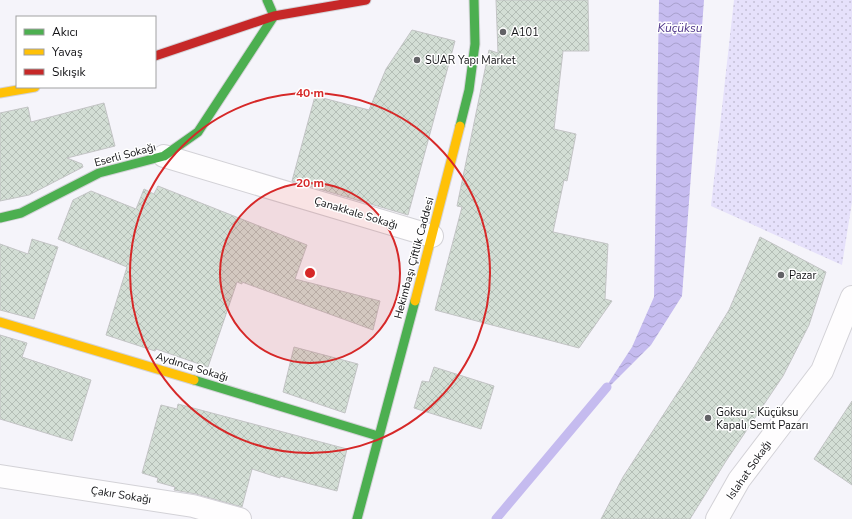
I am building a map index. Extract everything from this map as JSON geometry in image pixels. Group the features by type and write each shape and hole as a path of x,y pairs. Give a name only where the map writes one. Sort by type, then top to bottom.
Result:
{"street":[{"path":"267,0 274,16"},
{"path":"156,56 274,16 366,0"},
{"name":"Hekimbaşı Çiftlik Caddesi","path":"357,519 469,90 475,44 474,0"},
{"name":"Eserli Sokağı","path":"0,218 21,213 99,173 164,156 198,132 274,16"},
{"path":"0,93 29,88"},
{"name":"Çanakkale Sokağı","path":"164,156 432,236"},
{"name":"Islahat Sokağı","path":"717,519 739,480 822,371 852,297"},
{"name":"Aydınca Sokağı","path":"0,322 378,436"},
{"name":"Çakır Sokağı","path":"0,476 193,506 240,519"}],"shaded area":[{"path":"734,0 852,0 852,202 842,265 711,206"}],"water":[{"name":"Küçüksu","path":"659,0 704,0 682,296 651,345 600,396 632,347 654,297"}],"building":[{"path":"496,0 588,0 589,51 563,51 554,129 576,134 567,181 564,180 553,232 608,244 605,299 612,301 579,348 435,310 462,207 457,206 489,50 498,53"},
{"path":"412,30 455,41 408,215 292,181 315,96 369,110 386,69"},
{"path":"104,103 115,146 67,158 82,164 83,167 29,195 0,201 0,113 28,107 31,122"},
{"path":"158,186 307,245 295,279 380,301 373,330 242,282 242,284 237,282 208,367 156,349 155,351 106,335 127,267 58,239 73,200 91,191 136,209 144,189 154,194"},
{"name":"Göksu - Küçüksu Kapalı Semt Pazarı","path":"760,237 826,272 809,325 783,376 726,461 690,519 601,519 623,477 693,369 729,310"},
{"path":"32,239 58,247 34,319 0,310 0,244 28,254"},
{"path":"0,335 27,343 22,357 91,380 72,441 0,419"},
{"path":"294,347 358,364 345,413 283,392"},
{"path":"434,367 494,386 481,429 414,408 422,381 429,382"},
{"path":"852,401 852,485 814,459"},
{"path":"178,404 347,449 337,491 280,476 280,478 252,469 242,507 196,494 174,490 175,487 157,482 158,478 142,473 161,405 177,409"}],"waterway":[{"path":"496,519 607,387"}],"traffic: fast":[{"path":"0,218 21,213 99,173 164,156 198,132 274,16 267,0"},
{"path":"460,126 469,90 475,44 474,0"},
{"path":"357,519 415,301"},
{"path":"194,380 378,436"}],"traffic: slow":[{"path":"0,93 29,88"},
{"path":"415,301 460,126"},
{"path":"0,322 194,380"}],"traffic: jam":[{"path":"156,56 274,16 366,0"}],"place":[{"name":"A101","path":"503,32"},
{"name":"SUAR Yapı Market","path":"417,60"},
{"name":"Pazar","path":"781,275"},
{"name":"Göksu - Küçüksu Kapalı Semt Pazarı","path":"708,418"}]}
